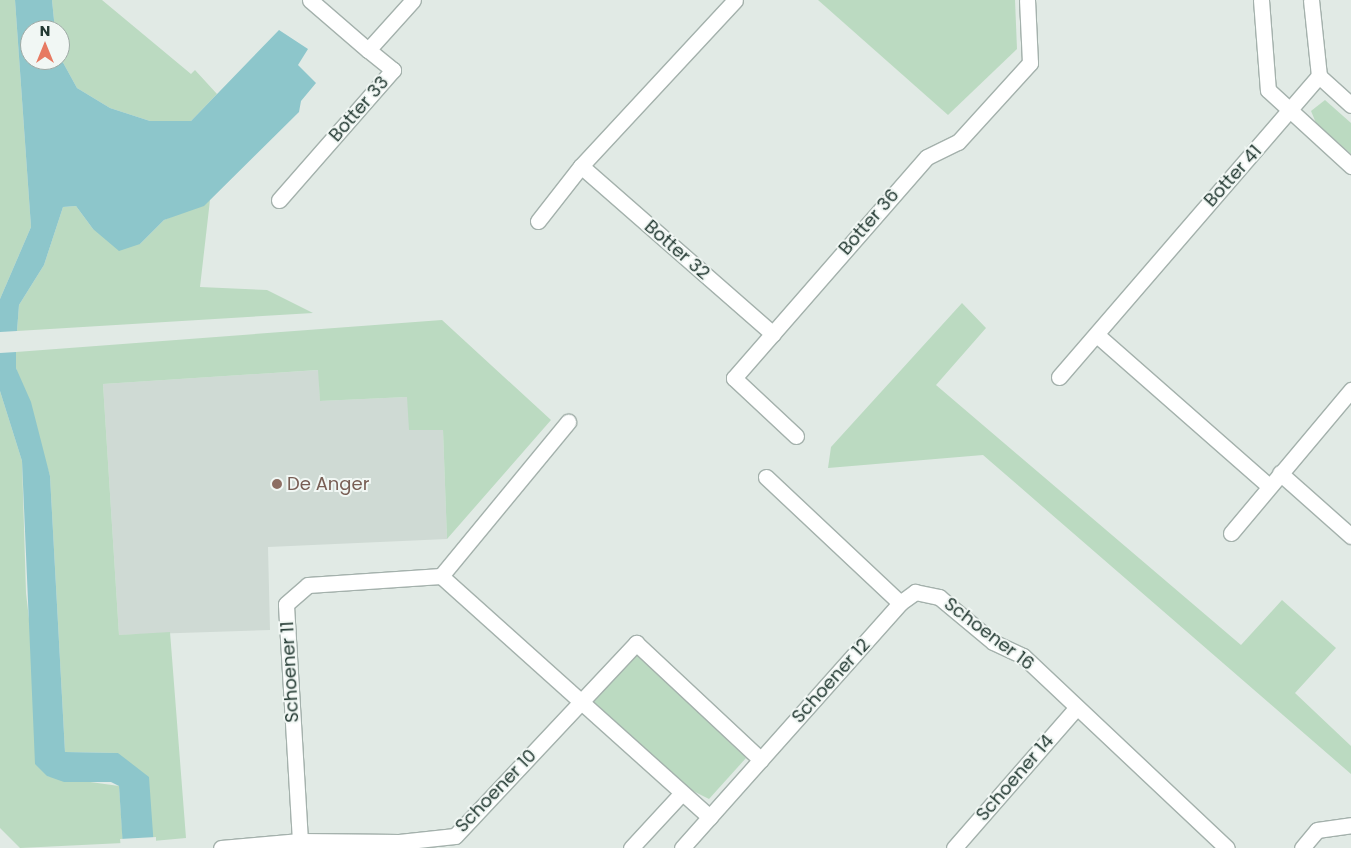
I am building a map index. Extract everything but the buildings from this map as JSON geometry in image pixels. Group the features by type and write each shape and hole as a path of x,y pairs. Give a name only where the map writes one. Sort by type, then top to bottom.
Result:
{"street":[{"path":"310,0 368,50"},
{"name":"Botter 33","path":"279,200 393,70 368,50 413,0"},
{"path":"538,220 581,166 736,0"},
{"name":"Botter 36","path":"796,436 734,378 926,157 958,142 1030,63 1027,0"},
{"path":"1261,0 1268,90 1290,113 1351,166"},
{"path":"1312,0 1319,76 1351,105"},
{"name":"Botter 41","path":"1059,377 1290,113 1319,76"},
{"name":"Botter 32","path":"581,166 772,334"},
{"path":"1097,335 1269,486"},
{"path":"1231,533 1351,390"},
{"path":"568,422 441,576 579,704 710,817"},
{"path":"1280,473 1351,536"},
{"path":"766,477 900,603"},
{"name":"Schoener 11","path":"300,841 286,604 308,585 441,576"},
{"name":"Schoener 16","path":"900,603 915,592 938,596 993,642 1023,656 1221,846"},
{"name":"Schoener 12","path":"682,848 900,603"},
{"name":"Schoener 10","path":"221,848 300,841 399,845 455,836 636,643 761,760"},
{"name":"Schoener 14","path":"954,848 1076,708"},
{"path":"631,848 682,793"},
{"path":"1302,848 1317,830 1351,826"}],"shaded area":[{"name":"De Anger","path":"319,370 320,401 407,397 443,430 447,539 268,547 270,630 119,635 103,384"}],"green space":[{"path":"0,0 15,0 31,227 0,299"},
{"path":"52,0 102,0 191,74 195,70 217,94 191,121 150,121 110,108 77,88 67,70 70,70 70,20 54,20"},
{"path":"818,0 1015,0 1017,49 948,115"},
{"path":"1325,100 1351,123 1351,154 1316,123 1311,111"},
{"path":"210,200 200,287 267,290 313,313 17,331 19,305 44,265 63,207 76,206 93,229 140,244 164,220"},
{"path":"962,303 986,328 936,385 1241,645 1282,600 1336,648 1295,693 1351,746 1351,774 983,455 828,468 831,447"},
{"path":"442,320 551,420 447,539 443,430 409,430 407,397 320,401 318,370 103,384 119,635 170,632 186,838 153,841 118,753 65,752 50,476 16,368 16,352"},
{"path":"0,391 22,461 26,593 47,776 119,786 123,843 20,848 0,828"},
{"path":"635,652 746,758 709,799 689,789 591,701"}],"water":[{"path":"15,0 52,0 54,20 20,20 20,70 67,70 77,88 110,108 150,121 191,121 279,30 308,49 298,65 316,83 301,101 299,112 204,206 164,220 140,244 119,251 93,229 76,206 63,207 44,265 19,305 17,331 0,332 0,299 31,227"},
{"path":"16,352 16,368 31,402 50,476 65,752 118,753 149,777 154,848 123,848 119,786 111,782 64,782 47,776 35,764 22,461 0,391 0,353"}],"pier":[{"path":"156,837 156,848 121,848 120,839"}],"place":[{"name":"De Anger","path":"277,484"}]}
